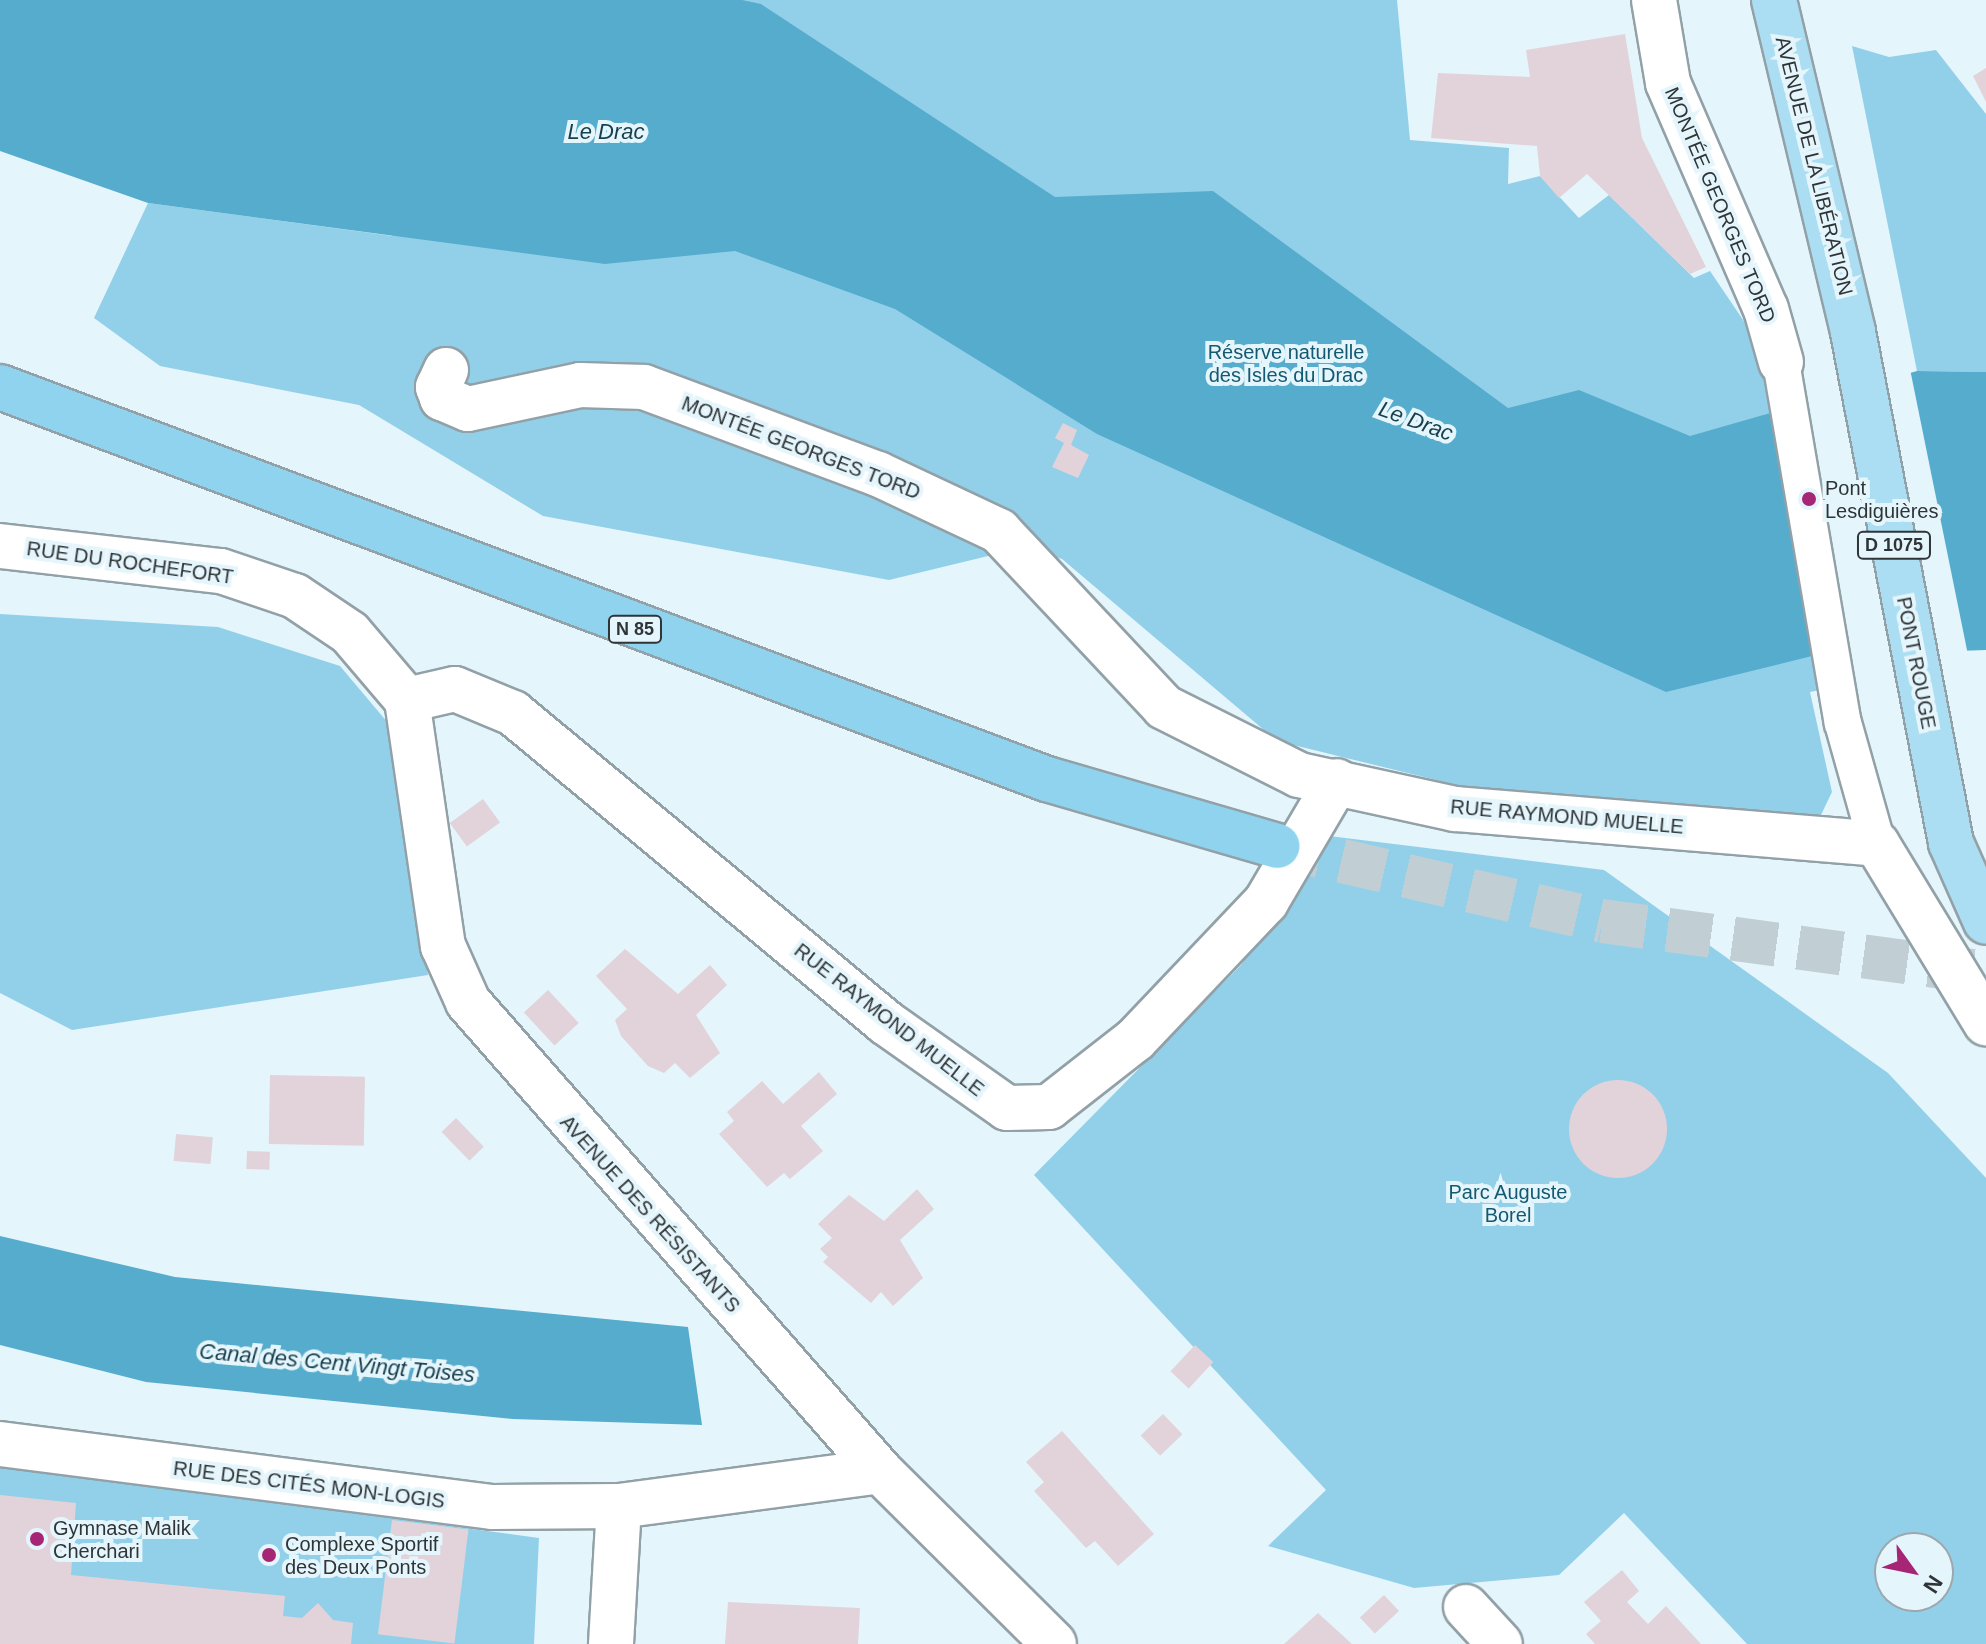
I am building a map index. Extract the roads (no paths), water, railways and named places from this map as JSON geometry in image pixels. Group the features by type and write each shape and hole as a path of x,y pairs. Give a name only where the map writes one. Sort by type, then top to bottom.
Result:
{"highway":[{"name":"N 85","path":"0,387 1047,779 1277,846"}],"main road":[{"name":"AVENUE DE LA LIBÉRATION","path":"1774,0 1853,332"},
{"name":"PONT ROUGE","path":"1853,332 1951,843 1986,922"}],"street":[{"name":"MONTÉE GEORGES TORD","path":"1654,0 1668,83 1766,309 1781,362"},
{"path":"1781,362 1843,723 1877,844 1986,1023"},
{"name":"MONTÉE GEORGES TORD","path":"446,370 438,387 442,398 468,409 580,385 644,387 878,474 999,531 1164,707 1299,775 1337,781"},
{"name":"RUE DU ROCHEFORT","path":"0,546 221,571 295,596 350,633 407,700"},
{"name":"RUE RAYMOND MUELLE","path":"407,700 455,689 513,713 885,1022 1007,1108 1049,1107 1136,1039 1266,902 1337,781 1455,809 1877,844"},
{"name":"AVENUE DES RÉSISTANTS","path":"407,700 443,946 468,1002 880,1471 1054,1644"},
{"name":"RUE DES CITÉS MON-LOGIS","path":"0,1444 492,1507 619,1506 880,1471"},
{"path":"611,1644 619,1506"},
{"path":"1466,1607 1500,1644"}],"water":[{"name":"Le Drac","path":"0,0 742,0 761,4 1055,197 1213,191 1508,408 1579,390 1690,436 1917,371 1986,372 1986,650 1812,656 1666,692 1097,434 895,309 735,251 605,264 148,203 0,151"},
{"name":"Canal des Cent Vingt Toises","path":"0,1236 175,1277 688,1327 702,1425 513,1419 146,1382 0,1345"}],"tunnel":[{"path":"1277,846 1602,921 1986,973"}],"place":[{"name":"Pont Lesdiguières","path":"1809,499"},
{"name":"Gymnase Malik Cherchari","path":"37,1539"},
{"name":"Complexe Sportif des Deux Ponts","path":"269,1555"}],"park label":[{"name":"Réserve naturelle des Isles du Drac","path":"1286,364"},
{"name":"Parc Auguste Borel","path":"1508,1204"}]}
